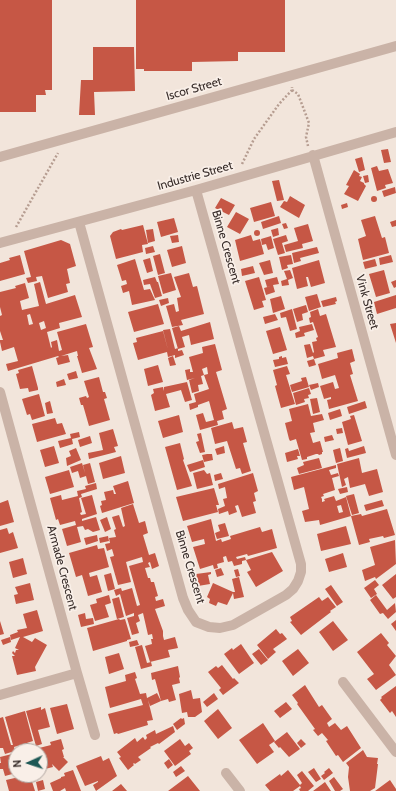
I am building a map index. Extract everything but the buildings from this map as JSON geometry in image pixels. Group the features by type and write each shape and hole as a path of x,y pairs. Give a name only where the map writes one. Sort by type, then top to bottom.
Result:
{"street":[{"name":"Iscor Street","path":"0,157 396,46"},
{"name":"Industrie Street","path":"4,242 196,190 396,132"},
{"name":"Vink Street","path":"313,155 396,455"},
{"name":"Binne Crescent","path":"79,222 188,610 196,622 209,627 220,628 233,625 286,595 293,589 301,572 301,564 196,190"},
{"name":"Armade Crescent","path":"0,392 95,735"},
{"path":"0,695 78,673"},
{"path":"343,682 396,752"},
{"path":"226,773 240,791"}],"path":[{"path":"240,177 242,162 254,139 279,104 292,90 295,74"},
{"path":"292,90 298,94 309,123 306,137 308,146 313,155"},
{"path":"4,242 67,138"}]}
